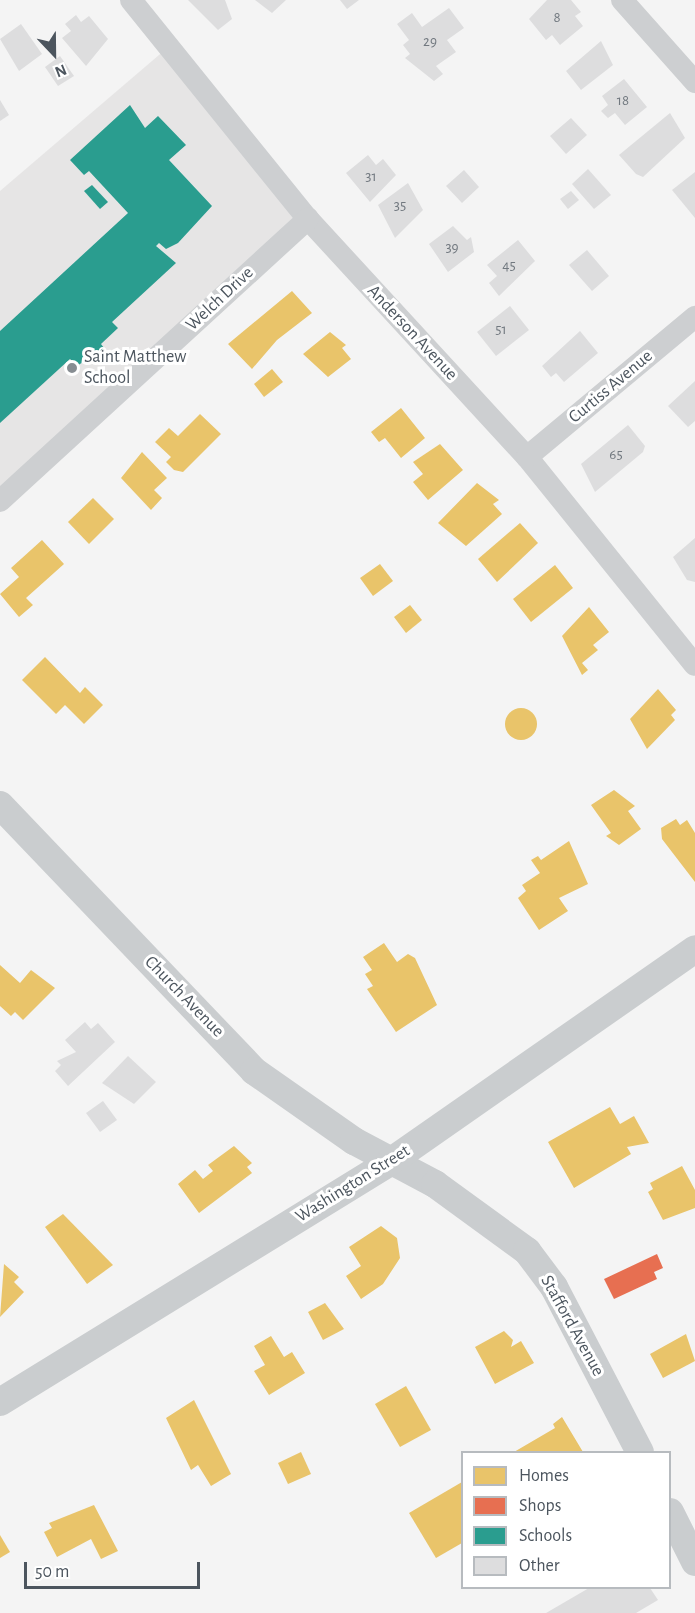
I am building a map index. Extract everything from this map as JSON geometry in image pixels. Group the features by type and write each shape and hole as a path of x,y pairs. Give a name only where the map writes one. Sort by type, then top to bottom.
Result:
{"main road":[{"name":"Church Avenue","path":"0,805 255,1071 390,1162"},
{"name":"Washington Street","path":"0,1402 390,1162 695,949"},
{"name":"Stafford Avenue","path":"390,1162 435,1184 527,1251 554,1287 639,1451"},
{"path":"671,1516 695,1562"}],"street":[{"name":"Anderson Avenue","path":"131,0 308,219 526,457 695,665"},
{"path":"622,0 695,82"},
{"name":"Welch Drive","path":"0,501 308,219"},
{"name":"Curtiss Avenue","path":"526,457 695,317"}],"shaded area":[{"name":"Saint Matthew School","path":"166,49 308,219 0,501 0,191"}],"building: Homes":[{"path":"292,291 312,313 277,340 252,369 228,344"},
{"path":"330,332 346,345 342,348 351,359 328,377 303,354"},
{"path":"272,369 283,382 264,397 254,384"},
{"path":"401,408 425,438 401,458 385,438 379,442 371,432"},
{"path":"200,414 221,434 183,472 174,470 166,462 171,457 155,442 169,428 178,436"},
{"path":"440,444 463,470 428,500 413,482 423,474 413,462"},
{"path":"142,452 167,478 154,490 162,498 151,510 121,478"},
{"path":"477,483 499,500 493,504 502,514 466,546 438,523"},
{"path":"93,498 114,519 89,544 68,522"},
{"path":"520,523 538,543 497,582 478,559"},
{"path":"42,540 64,564 26,598 33,605 19,617 0,594 19,577 11,568"},
{"path":"380,564 393,581 373,596 360,578"},
{"path":"555,565 573,588 531,622 513,599"},
{"path":"410,605 422,620 406,633 394,617"},
{"path":"589,607 609,632 593,645 598,650 582,663 588,670 582,675 562,636"},
{"path":"45,657 80,693 85,687 103,705 84,724 65,705 56,714 22,680"},
{"path":"658,689 676,710 671,715 675,720 647,749 630,719"},
{"path":"521,708 532,713 537,724 532,735 521,740 510,735 505,724 510,713"},
{"path":"614,790 635,806 628,811 641,829 619,845 606,836 611,833 591,805"},
{"path":"676,819 680,825 687,820 695,833 695,882 662,839 661,828"},
{"path":"569,841 588,884 559,898 568,911 539,930 518,898 526,891 522,885 540,873 531,860 538,856 541,860"},
{"path":"384,943 397,962 408,954 415,958 437,1005 396,1032 367,989 373,986 365,974 372,970 363,957"},
{"path":"0,965 20,983 31,970 55,988 23,1020 15,1012 11,1016 0,1006"},
{"path":"610,1107 620,1124 634,1116 649,1143 627,1147 631,1154 574,1188 548,1142"},
{"path":"234,1146 252,1163 247,1167 252,1173 199,1213 178,1184 195,1170 203,1179 213,1171 208,1165"},
{"path":"682,1166 695,1190 695,1208 663,1220 648,1192 653,1189 650,1183"},
{"path":"63,1214 113,1265 87,1284 45,1227"},
{"path":"381,1226 397,1238 400,1258 383,1284 361,1299 346,1276 361,1266 349,1247"},
{"path":"4,1264 19,1277 14,1282 24,1292 0,1317"},
{"path":"325,1303 344,1329 323,1340 308,1312"},
{"path":"504,1331 513,1340 511,1347 521,1341 534,1363 495,1384 475,1347"},
{"path":"686,1334 695,1361 663,1378 650,1354"},
{"path":"271,1336 284,1357 292,1352 305,1373 269,1395 254,1371 265,1365 254,1346"},
{"path":"406,1386 431,1430 400,1447 375,1404"},
{"path":"194,1400 231,1474 211,1486 198,1465 191,1470 166,1418"},
{"path":"562,1417 582,1451 516,1451 555,1428 553,1424"},
{"path":"301,1452 311,1474 288,1484 278,1463"},
{"path":"461,1483 461,1544 436,1558 409,1513"},
{"path":"94,1505 118,1551 101,1559 91,1539 57,1557 44,1532 52,1528 49,1523"},
{"path":"0,1535 10,1552 0,1558"}],"building: Shops":[{"path":"657,1254 663,1268 654,1272 657,1279 614,1299 604,1279"}],"building: Schools":[{"path":"130,105 145,128 158,116 186,145 169,160 212,206 178,243 166,249 159,243 156,246 176,263 112,322 118,328 101,344 104,348 77,366 70,359 0,423 0,331 128,213 89,171 84,175 70,160"},
{"path":"92,185 108,202 100,209 84,191"}],"building: Other":[{"path":"188,0 225,0 232,19 218,30"},
{"path":"255,0 286,0 272,13"},
{"path":"340,0 359,0 347,9"},
{"path":"547,0 571,0 581,12 575,16 583,26 560,45 552,35 546,40 529,19"},
{"path":"449,8 464,28 447,40 456,52 436,66 443,74 434,81 405,58 410,54 403,45 409,40 397,24 412,13 422,27"},
{"path":"76,15 81,22 89,16 108,39 86,66 62,38 71,31 65,24"},
{"path":"21,24 42,54 19,71 0,39"},
{"path":"601,41 613,65 581,90 566,71"},
{"path":"60,56 74,76 58,86 45,67"},
{"path":"624,79 647,107 625,125 615,113 608,118 601,111 608,105 602,96"},
{"path":"0,100 9,115 0,121"},
{"path":"670,113 685,138 643,177 636,174 619,155"},
{"path":"571,118 587,135 566,154 550,136"},
{"path":"368,155 376,165 383,159 396,175 370,202 346,173"},
{"path":"588,169 611,195 594,209 572,184"},
{"path":"464,170 479,187 462,203 446,186"},
{"path":"695,172 695,218 672,190"},
{"path":"408,183 423,210 395,238 378,205"},
{"path":"571,191 579,200 568,209 560,199"},
{"path":"453,226 467,240 471,237 474,252 448,272 429,244"},
{"path":"518,240 535,261 499,296 489,283 497,276 487,265"},
{"path":"587,250 609,276 592,291 569,265"},
{"path":"510,306 529,330 496,356 477,332"},
{"path":"580,331 598,353 564,382 556,373 551,377 542,366"},
{"path":"695,381 695,421 688,427 668,406"},
{"path":"628,425 645,446 643,452 595,492 581,464"},
{"path":"695,538 695,582 687,580 673,557"},
{"path":"85,1022 91,1029 98,1023 115,1042 68,1086 55,1071 61,1065 57,1061 76,1052 65,1040"},
{"path":"128,1056 156,1082 134,1104 102,1083"},
{"path":"103,1101 117,1120 100,1132 86,1113"},
{"path":"587,1589 651,1589 658,1600 636,1613 546,1613"}],"place":[{"name":"Saint Matthew School","path":"72,368"}]}
